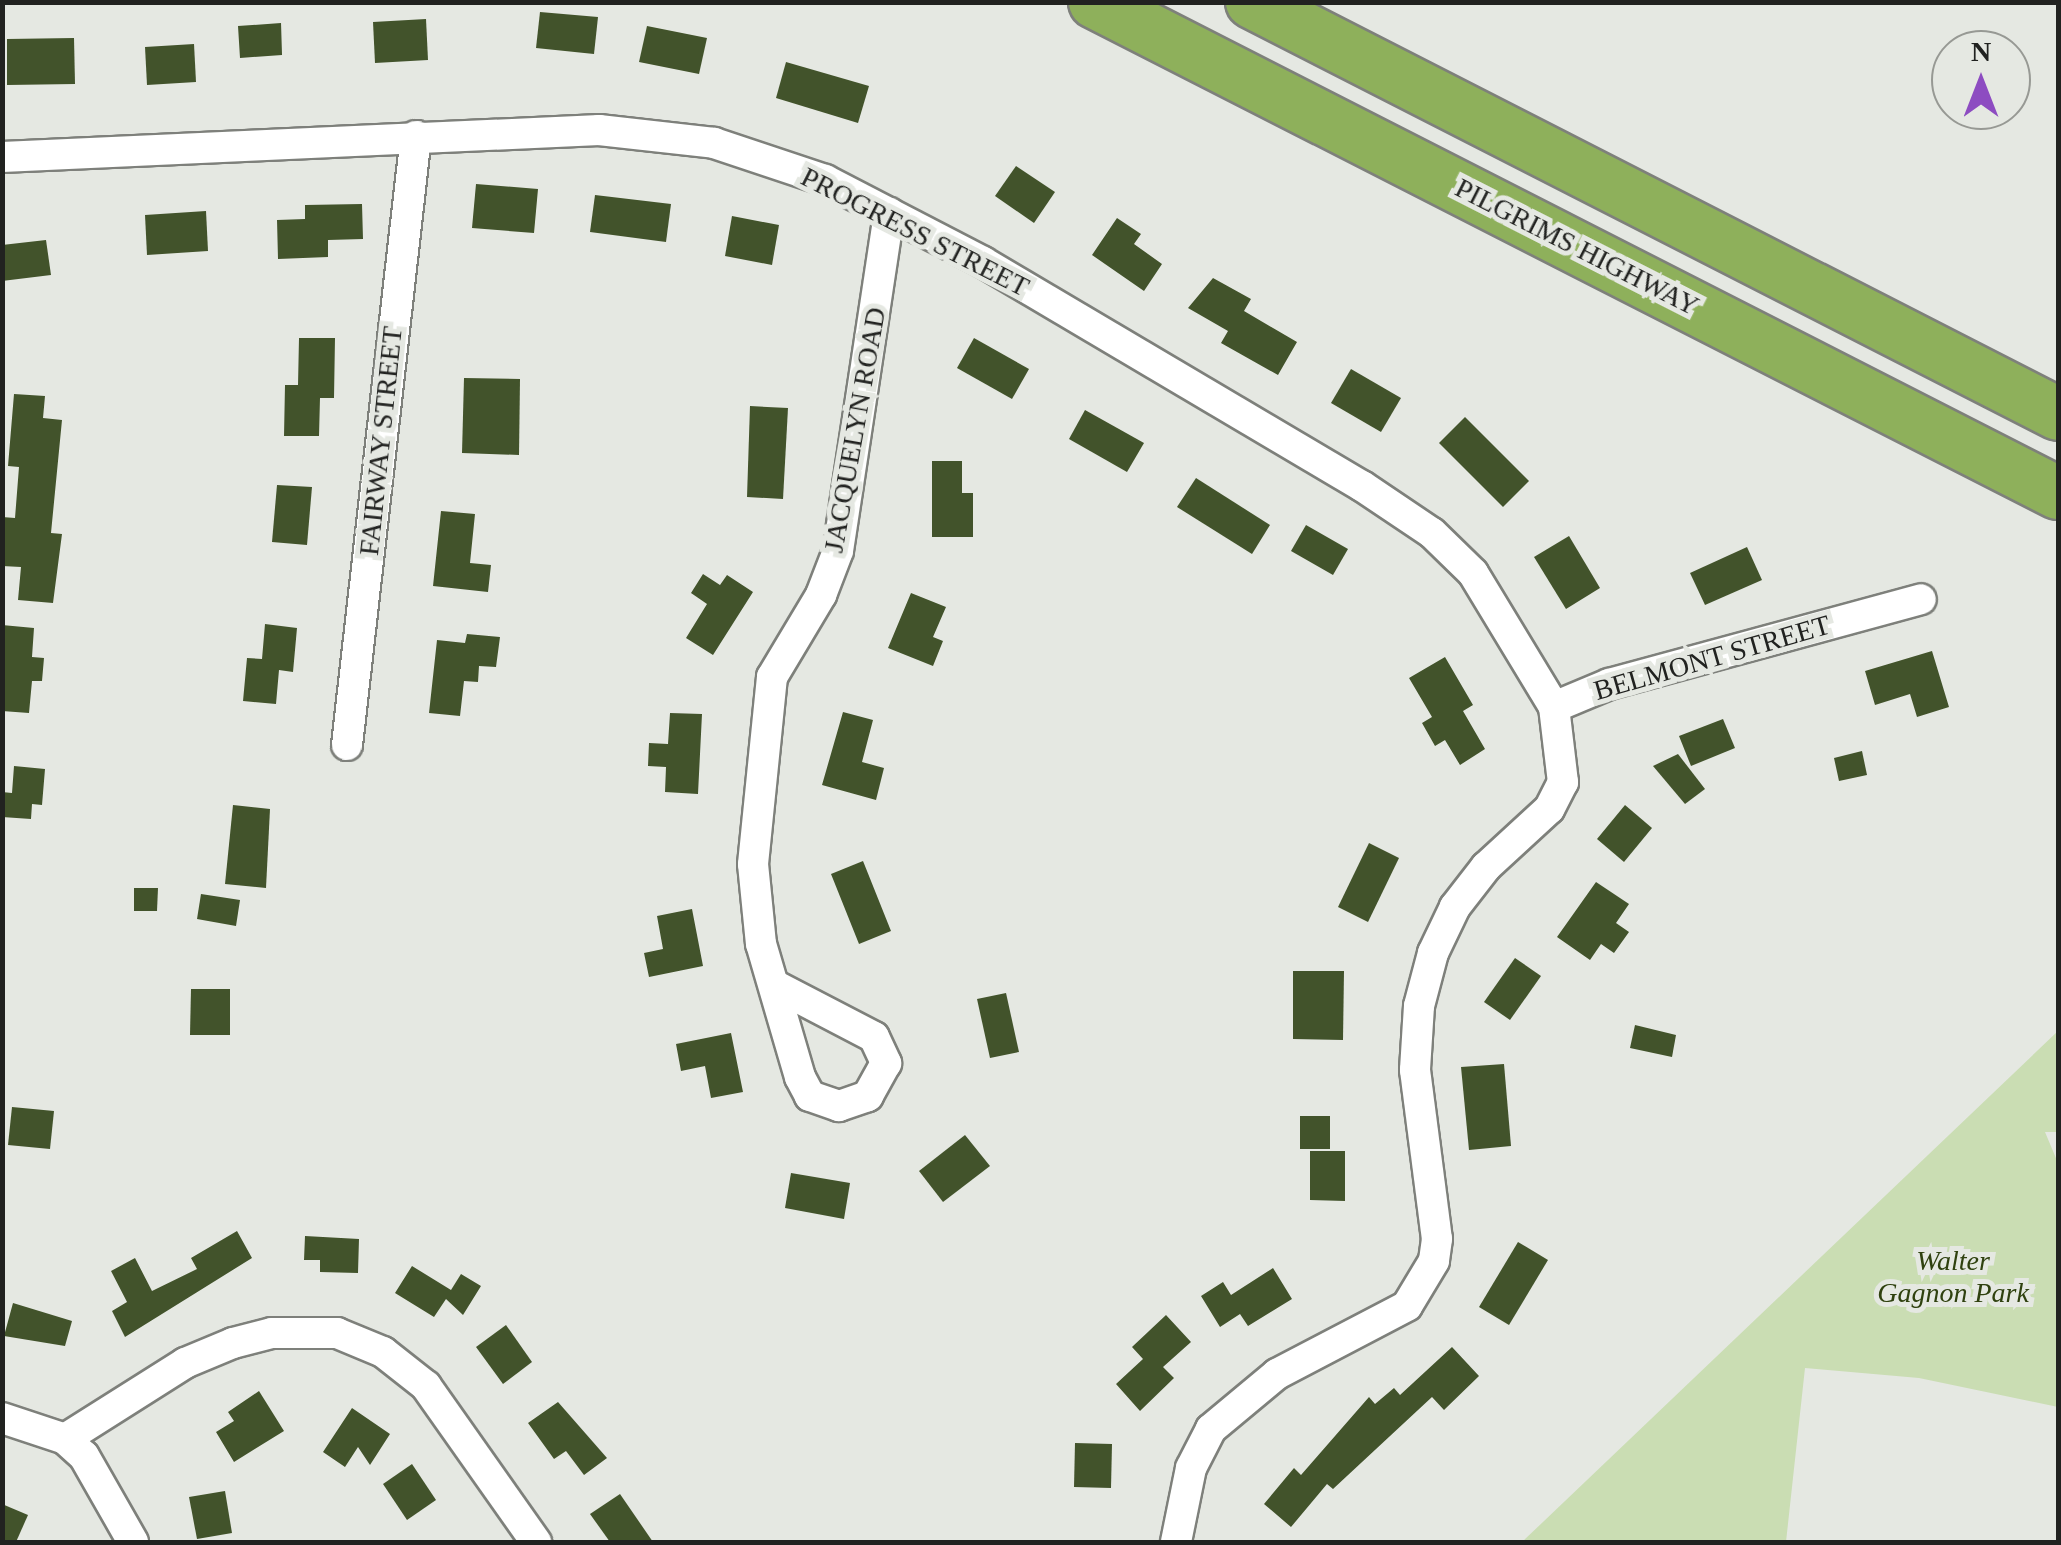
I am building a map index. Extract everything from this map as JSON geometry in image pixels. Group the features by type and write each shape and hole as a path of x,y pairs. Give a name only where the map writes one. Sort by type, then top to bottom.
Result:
{"highway":[{"name":"PILGRIMS HIGHWAY","path":"1095,2 2058,493"},
{"path":"1252,2 2058,414"}],"street":[{"name":"PROGRESS STREET","path":"2,157 416,136 647,132 714,144 824,180 982,262 1432,533 1473,573 1554,708"},
{"name":"FAIRWAY STREET","path":"348,745 416,136"},
{"name":"JACQUELYN ROAD","path":"778,987 761,944 752,864 766,716 772,677 821,594 838,551 889,213"},
{"name":"BELMONT STREET","path":"1554,708 1609,684 1921,600"},
{"path":"1176,1542 1190,1468 1211,1429 1277,1374 1407,1306 1426,1281 1437,1239 1414,1070 1419,1006 1433,952 1455,907 1486,867 1549,809 1564,782 1554,708"},
{"path":"65,1439 184,1363 232,1342 272,1333 337,1333 383,1352 426,1386 536,1542"},
{"path":"2,1418 65,1439 104,1482 133,1542"}],"green space":[{"name":"Walter Gagnon Park","path":"2058,1031 2058,1132 2045,1132 2058,1163 2058,1407 1919,1378 1805,1368 1786,1542 1522,1542"}],"building":[{"path":"540,12 598,17 594,54 536,48"},
{"path":"426,19 428,60 375,63 373,22"},
{"path":"281,23 282,55 240,58 238,26"},
{"path":"647,26 707,38 699,74 639,62"},
{"path":"74,38 75,84 7,85 7,39"},
{"path":"194,44 196,82 147,85 145,47"},
{"path":"786,62 869,86 858,123 776,98"},
{"path":"1016,166 1055,192 1034,223 995,196"},
{"path":"476,184 538,189 534,233 472,228"},
{"path":"595,195 671,204 666,242 590,232"},
{"path":"362,204 363,239 328,240 328,257 278,259 277,220 305,219 305,205"},
{"path":"206,211 208,251 147,255 145,215"},
{"path":"732,216 779,225 772,265 725,256"},
{"path":"1117,218 1141,234 1134,244 1162,264 1144,291 1092,255"},
{"path":"46,240 51,275 2,281 2,245"},
{"path":"1213,278 1251,299 1244,311 1297,342 1278,375 1221,343 1228,331 1188,308"},
{"path":"299,338 335,338 334,398 320,398 319,436 284,436 285,385 298,385"},
{"path":"974,338 1029,369 1012,399 957,368"},
{"path":"1351,369 1401,398 1381,432 1331,403"},
{"path":"464,378 520,379 519,455 462,453"},
{"path":"14,394 45,396 43,418 62,420 51,533 62,534 53,603 18,600 21,567 2,566 2,517 15,518 19,467 8,466"},
{"path":"750,406 788,408 783,499 747,497"},
{"path":"1085,410 1144,443 1127,472 1069,439"},
{"path":"1465,417 1529,481 1503,507 1439,443"},
{"path":"932,461 962,461 962,493 973,493 973,537 932,537"},
{"path":"1196,478 1270,525 1252,554 1177,507"},
{"path":"277,485 312,487 307,545 272,542"},
{"path":"441,511 475,514 470,563 491,565 488,592 433,586"},
{"path":"1306,525 1348,549 1333,575 1291,551"},
{"path":"1569,536 1600,588 1566,609 1534,557"},
{"path":"1747,547 1762,580 1705,605 1690,573"},
{"path":"703,574 720,585 727,575 753,592 713,655 686,638 707,604 691,593"},
{"path":"911,593 946,607 933,637 943,641 933,666 888,648"},
{"path":"265,624 297,628 293,672 279,670 276,704 243,701 247,658 262,659"},
{"path":"2,625 34,628 32,657 44,658 42,681 32,681 29,713 2,711"},
{"path":"467,634 500,637 496,667 479,666 478,682 464,681 460,716 429,713 437,640 465,643"},
{"path":"1932,651 1949,707 1917,717 1910,694 1875,705 1865,671"},
{"path":"1445,657 1473,705 1463,711 1485,749 1460,765 1445,740 1435,746 1422,723 1432,717 1409,678"},
{"path":"843,712 873,720 862,762 884,768 876,800 822,785"},
{"path":"670,713 702,714 698,794 665,792 666,767 648,766 649,743 668,744"},
{"path":"1723,719 1735,748 1691,766 1679,736"},
{"path":"1862,751 1867,775 1839,781 1834,758"},
{"path":"1678,754 1705,789 1685,804 1653,766"},
{"path":"14,766 45,769 42,805 32,804 31,819 2,817 2,792 12,793"},
{"path":"233,805 270,809 266,888 225,884"},
{"path":"1625,805 1652,828 1624,862 1597,839"},
{"path":"1369,843 1399,858 1368,922 1338,907"},
{"path":"863,861 891,931 859,944 831,874"},
{"path":"1596,882 1629,904 1616,923 1629,932 1614,953 1601,944 1590,960 1557,937"},
{"path":"134,888 158,888 157,911 134,911"},
{"path":"201,894 240,900 236,926 197,919"},
{"path":"692,909 703,966 649,977 644,953 663,949 657,916"},
{"path":"1515,958 1541,976 1510,1020 1484,1002"},
{"path":"1293,971 1344,971 1343,1040 1293,1039"},
{"path":"191,989 230,989 230,1035 190,1035"},
{"path":"1006,993 1019,1052 990,1058 977,999"},
{"path":"1635,1025 1676,1035 1672,1057 1630,1048"},
{"path":"731,1033 743,1092 711,1098 705,1066 681,1071 676,1044"},
{"path":"1504,1064 1511,1146 1469,1150 1461,1067"},
{"path":"12,1107 54,1111 50,1149 8,1145"},
{"path":"1300,1116 1330,1116 1330,1149 1300,1149"},
{"path":"965,1135 990,1166 943,1202 919,1171"},
{"path":"1310,1151 1345,1151 1345,1201 1310,1200"},
{"path":"791,1173 850,1183 844,1219 785,1208"},
{"path":"237,1231 252,1258 125,1337 112,1311 127,1302 111,1271 135,1258 152,1291 197,1269 191,1258"},
{"path":"305,1236 359,1239 358,1273 320,1272 320,1260 304,1260"},
{"path":"1518,1242 1548,1260 1509,1325 1479,1307"},
{"path":"412,1266 451,1290 461,1274 481,1286 463,1315 446,1299 434,1317 395,1293"},
{"path":"1273,1268 1292,1299 1248,1326 1240,1314 1220,1327 1201,1296 1223,1282 1231,1295"},
{"path":"13,1303 72,1321 65,1346 4,1336"},
{"path":"1166,1315 1191,1342 1163,1367 1174,1378 1140,1411 1116,1384 1143,1359 1132,1347"},
{"path":"506,1325 532,1362 503,1384 476,1347"},
{"path":"1452,1347 1479,1376 1444,1410 1432,1397 1333,1489 1327,1484 1291,1527 1264,1504 1294,1468 1301,1475 1369,1397 1375,1404 1394,1388 1400,1395"},
{"path":"259,1391 284,1431 234,1462 216,1432 234,1421 228,1412"},
{"path":"558,1402 607,1458 584,1475 566,1451 554,1459 528,1423"},
{"path":"352,1408 390,1434 370,1465 358,1447 345,1467 323,1452"},
{"path":"1075,1443 1112,1444 1111,1488 1074,1487"},
{"path":"412,1464 436,1500 407,1520 383,1484"},
{"path":"225,1491 232,1533 197,1539 189,1497"},
{"path":"620,1494 653,1542 610,1542 590,1514"},
{"path":"2,1504 28,1515 16,1542 2,1542"}]}
